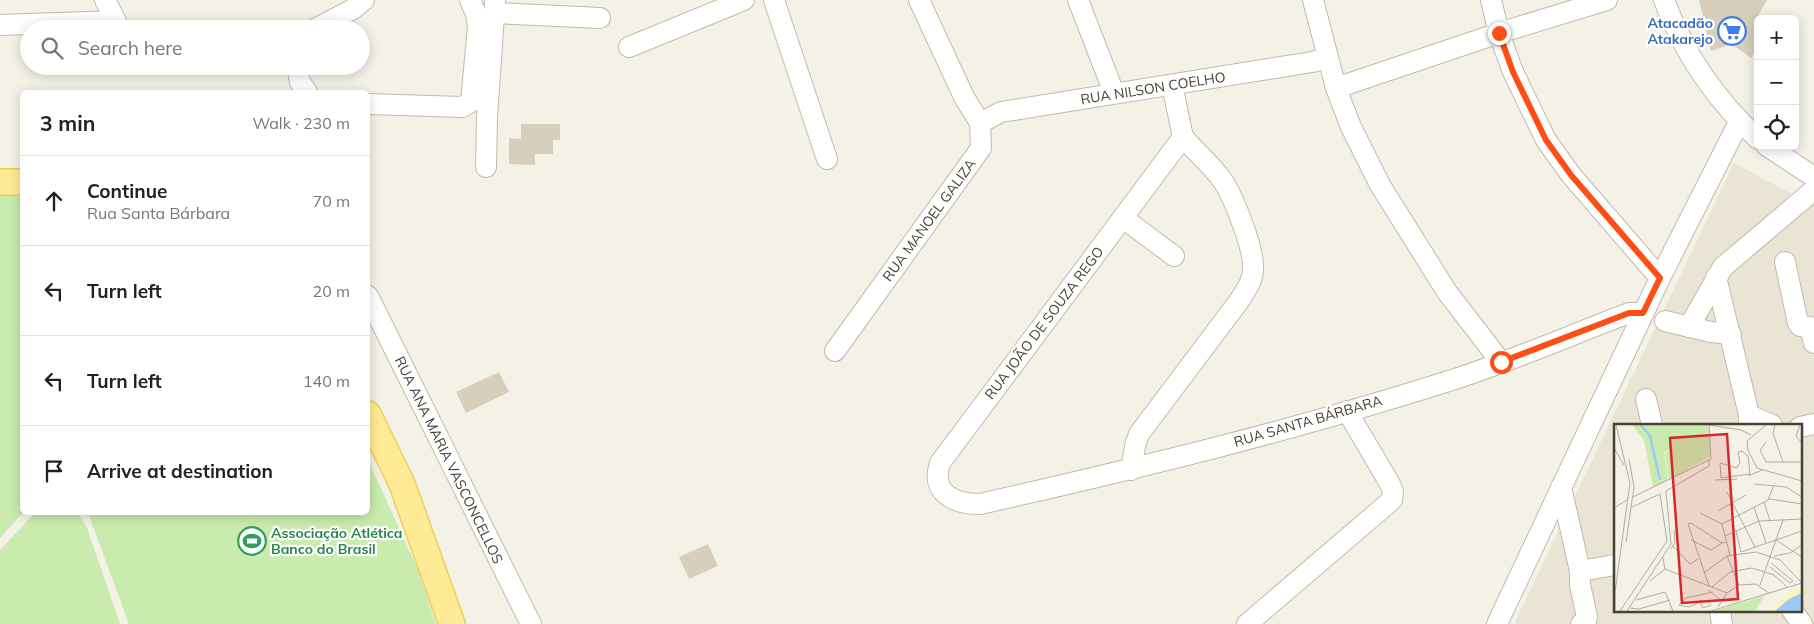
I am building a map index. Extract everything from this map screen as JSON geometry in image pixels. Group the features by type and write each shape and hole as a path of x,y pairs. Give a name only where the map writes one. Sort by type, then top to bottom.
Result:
{"main road":[{"path":"0,182 20,182"},
{"path":"370,418 402,484 452,624"}],"street":[{"path":"105,0 115,20"},
{"path":"332,20 353,9 364,0"},
{"path":"370,104 462,107 471,102 478,27 476,14 470,0"},
{"path":"629,47 744,0"},
{"path":"774,0 827,159"},
{"name":"RUA MANOEL GALIZA","path":"835,351 981,148 980,123 964,97 919,0"},
{"path":"1078,0 1114,94"},
{"path":"1313,0 1336,88 1355,135 1380,185 1447,292 1501,362"},
{"path":"1491,0 1499,33 1517,80 1546,140 1571,175 1660,278"},
{"path":"1336,88 1499,33 1607,0"},
{"path":"1664,0 1672,20 1701,75 1739,122 1754,135"},
{"path":"486,167 487,117 495,7 600,18"},
{"path":"0,25 20,24"},
{"name":"RUA NILSON COELHO","path":"980,123 1001,112 1327,58"},
{"path":"299,75 300,82 306,90"},
{"path":"1131,470 1139,434 1239,302 1251,282 1253,267 1250,249 1228,190 1221,178 1183,138 1172,85"},
{"path":"1496,624 1643,313 1739,122"},
{"name":"RUA JOÃO DE SOUZA REGO","path":"966,504 953,499 943,492 938,484 937,473 940,463 1183,138"},
{"path":"1773,150 1814,177"},
{"path":"1689,327 1723,267 1814,190"},
{"path":"1122,218 1174,256"},
{"path":"1785,262 1798,323 1800,326 1810,327 1814,343"},
{"path":"1716,277 1731,334 1749,420 1767,424"},
{"name":"RUA ANA MARIA VASCONCELLOS","path":"370,300 531,624"},
{"name":"RUA SANTA BÁRBARA","path":"966,504 980,504 1131,470 1347,411 1456,378 1629,313 1643,313"},
{"path":"1665,321 1731,334"},
{"path":"1646,399 1652,424"},
{"path":"1247,624 1392,500 1393,492 1390,484 1347,411"},
{"path":"1561,486 1580,571 1580,584 1586,617 1586,621 1581,624"},
{"path":"1580,571 1614,564"},
{"path":"1793,612 1802,624"}],"shaded area":[{"path":"1734,163 1814,206 1814,624 1514,624"}],"green space":[{"path":"0,192 20,192 21,515 0,538"},
{"name":"Associação Atlética Banco do Brasil","path":"370,464 418,570 436,624 129,624 89,515 370,515"},
{"path":"33,515 79,515 87,528 120,624 0,624 0,550"}],"building":[{"name":"Atacadão Atakarejo","path":"1699,0 1767,0 1759,15 1754,15 1754,53 1751,58 1732,44 1711,51"},
{"path":"521,124 560,124 560,140 553,140 553,154 535,154 535,165 509,164 509,138 521,139"},
{"path":"499,372 509,392 466,413 456,392"},
{"path":"708,544 718,566 689,579 679,557"}],"place":[{"name":"Atacadão Atakarejo","path":"1732,31"},
{"name":"Associação Atlética Banco do Brasil","path":"252,541"}],"route":[{"path":"1499,33 1513,72 1546,140 1571,175 1660,278 1643,313 1629,313 1501,362"}]}
